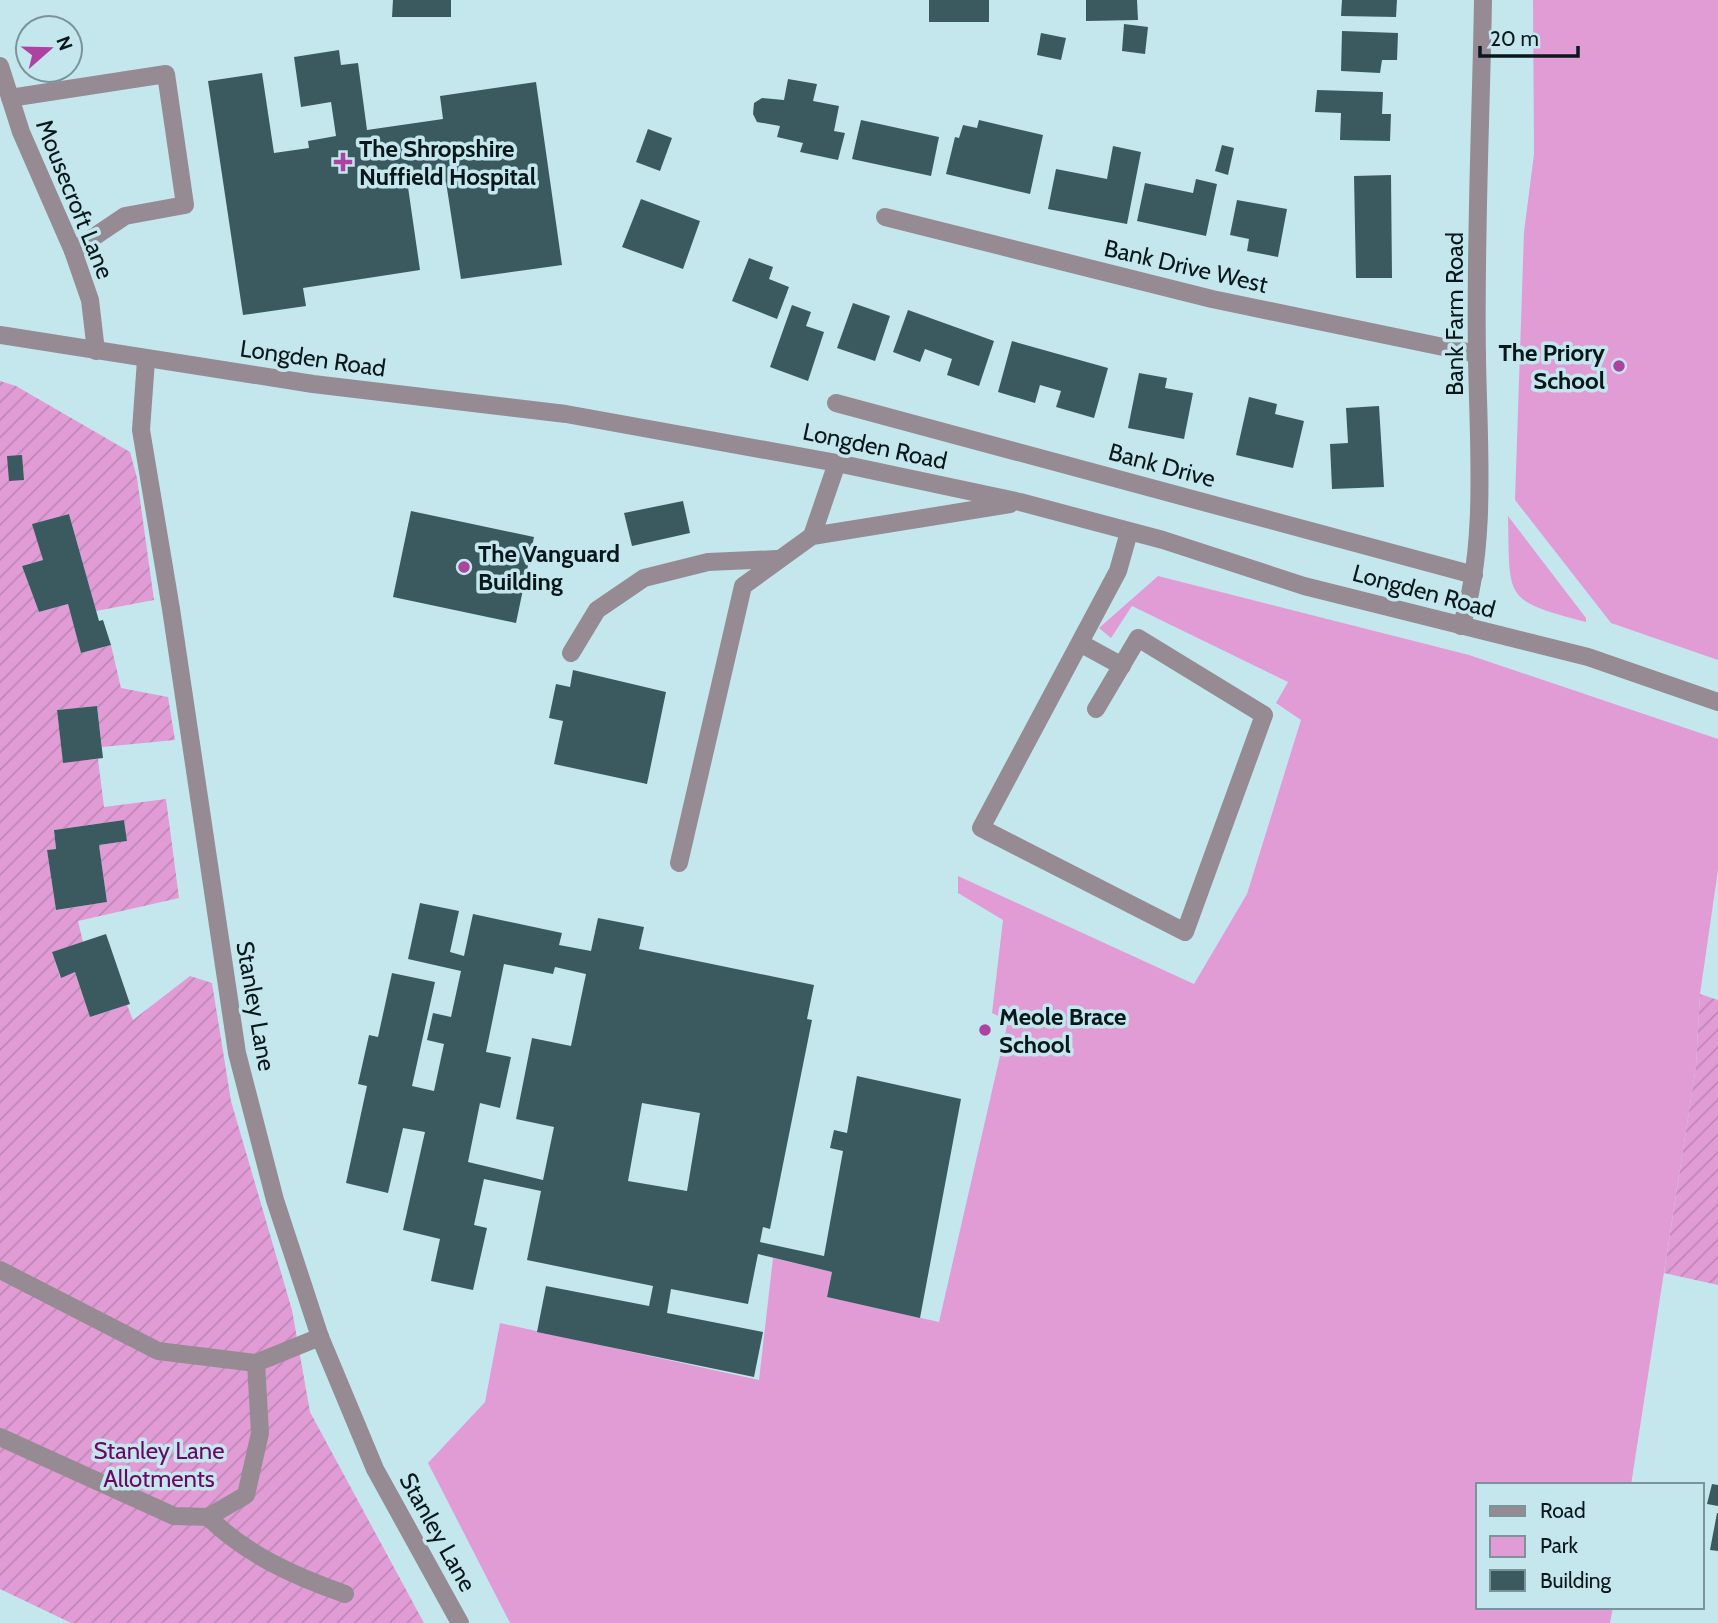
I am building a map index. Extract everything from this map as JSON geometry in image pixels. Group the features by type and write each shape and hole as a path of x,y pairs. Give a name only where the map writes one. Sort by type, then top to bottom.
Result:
{"street":[{"name":"Bank Farm Road","path":"1461,626 1474,575 1479,448 1476,354 1483,0"},
{"name":"Mousecroft Lane","path":"0,66 21,132 73,251 90,300 96,351"},
{"path":"10,98 166,74 185,205 125,216 73,251"},
{"name":"Bank Drive West","path":"885,217 1212,299 1476,354"},
{"name":"Longden Road","path":"0,335 146,360 313,384 566,414 837,463 1020,502 1129,532 1304,586 1588,657 1718,702"},
{"name":"Stanley Lane","path":"146,360 141,430 237,1053 275,1200 320,1337 375,1469 460,1623"},
{"name":"Bank Drive","path":"836,403 1474,575"},
{"path":"812,536 837,463"},
{"path":"679,863 743,586 776,559 812,536 1020,502"},
{"path":"1097,709 1138,638 1264,715 1185,932 981,828 1118,571 1129,532"},
{"path":"571,653 597,610 644,579 708,562 776,559"},
{"path":"1080,643 1122,666"},
{"path":"0,1270 158,1351 256,1363 320,1337"},
{"path":"0,1437 174,1516 208,1517 246,1495 260,1433 256,1363"},
{"path":"208,1517 233,1541 297,1577 345,1594"}],"green space":[{"name":"The Priory School","path":"1533,0 1718,0 1718,660 1611,623 1515,500 1524,232 1534,154"},
{"name":"Stanley Lane Allotments","path":"0,381 16,386 130,452 137,478 154,600 96,611 69,514 33,524 43,560 22,566 39,612 68,604 81,653 111,645 121,688 168,697 175,740 102,747 97,706 57,710 63,762 98,759 104,807 166,799 179,898 78,921 83,942 52,952 60,977 75,972 90,1017 127,1005 133,1020 190,976 212,983 231,1101 292,1310 310,1412 424,1623 71,1623 0,1589","holes":["124,820 127,841 99,845 107,902 56,910 47,850 56,849 54,830"]},
{"path":"1508,516 1586,618 1586,622 1539,608 1525,601 1516,592 1509,564"},
{"path":"1158,576 1469,655 1718,739 1718,870 1700,994 1696,1066 1631,1483 1476,1483 1476,1609 1613,1609 1610,1623 510,1623 428,1463 485,1402 500,1323 759,1380 773,1258 832,1272 827,1297 939,1322 1008,1021 992,1013 1003,920 958,893 958,876 1194,984 1247,894 1301,720 1276,703 1288,682 1132,606 1111,638 1099,628"},
{"path":"1700,994 1718,1000 1718,1285 1664,1273 1696,1066"}],"building":[{"path":"393,0 451,0 451,17 392,17"},
{"path":"929,0 989,0 989,22 929,22"},
{"path":"1086,0 1137,0 1138,20 1086,21"},
{"path":"1342,0 1397,0 1396,17 1341,16"},
{"path":"1124,24 1148,27 1145,54 1122,51"},
{"path":"1342,31 1398,33 1397,60 1382,60 1380,73 1341,71"},
{"path":"1041,33 1066,38 1061,60 1037,55"},
{"path":"339,50 341,65 358,63 367,130 443,119 440,96 536,82 562,265 461,279 446,182 408,187 420,270 303,288 306,306 243,315 208,81 262,73 274,153 309,148 308,141 336,136 331,102 301,107 294,57"},
{"path":"788,79 817,84 813,101 839,106 834,131 845,133 838,160 800,152 803,143 777,137 780,126 757,122 753,114 754,103 762,98 784,100"},
{"path":"1317,90 1383,92 1382,114 1391,114 1390,141 1340,140 1341,113 1315,112"},
{"path":"861,120 939,137 931,176 852,159"},
{"path":"979,120 1043,135 1030,194 946,174 955,137 959,138 963,125 977,128"},
{"path":"648,129 672,138 660,171 636,162"},
{"path":"1222,145 1234,148 1228,175 1215,171"},
{"path":"1113,146 1141,152 1127,224 1048,209 1056,169 1107,179"},
{"path":"1391,175 1392,278 1356,278 1354,176"},
{"path":"1196,179 1217,184 1206,236 1137,221 1145,183 1193,193"},
{"path":"641,199 700,221 683,269 622,247"},
{"path":"1237,200 1287,209 1278,257 1247,251 1249,239 1230,235"},
{"path":"749,258 773,267 769,279 789,287 777,319 732,301"},
{"path":"853,303 890,316 875,361 837,348"},
{"path":"792,305 811,312 806,326 824,332 808,381 770,367"},
{"path":"908,310 994,341 979,386 947,375 952,359 925,349 920,362 893,352"},
{"path":"1012,341 1108,368 1094,418 1056,407 1061,391 1040,385 1035,403 998,392"},
{"path":"1139,373 1167,378 1165,388 1193,393 1184,439 1128,428"},
{"path":"1249,397 1277,404 1275,414 1304,421 1293,468 1236,455"},
{"path":"1379,406 1384,487 1332,489 1330,444 1348,443 1346,408"},
{"path":"22,455 24,480 9,481 7,456"},
{"path":"683,501 690,533 632,546 624,513"},
{"name":"The Vanguard Building","path":"411,511 534,537 516,623 393,597"},
{"path":"69,514 99,621 103,620 111,645 81,653 68,604 39,612 22,566 43,560 32,524"},
{"path":"573,670 666,692 647,784 554,764 563,721 549,718 556,684 570,687"},
{"path":"97,706 103,758 63,763 57,710"},
{"path":"124,820 127,841 99,845 107,902 56,910 47,850 56,849 54,830"},
{"path":"420,903 459,911 450,952 464,956 473,914 562,933 559,945 591,951 598,918 644,927 639,949 814,985 807,1019 812,1020 770,1229 763,1227 760,1242 824,1256 843,1151 830,1148 834,1130 847,1133 857,1076 961,1099 920,1318 827,1297 832,1272 758,1254 748,1304 671,1289 667,1313 763,1332 754,1377 537,1332 546,1286 649,1306 653,1286 527,1260 541,1191 484,1179 474,1225 487,1228 473,1290 431,1281 440,1239 403,1230 425,1132 403,1128 388,1193 346,1183 367,1086 358,1084 369,1035 378,1037 392,973 435,982 412,1086 434,1091 444,1044 427,1040 433,1013 451,1017 461,971 408,959","holes":["504,964 553,974 555,967 586,974 571,1046 532,1038 516,1119 554,1127 543,1180 468,1162 480,1103 500,1108 511,1057 486,1052","642,1103 700,1113 687,1191 628,1181"]},
{"path":"106,934 130,1004 90,1017 75,972 61,978 52,952"},
{"path":"1712,1484 1718,1485 1718,1506 1707,1504"},
{"path":"1718,1513 1718,1551 1710,1550"}],"place":[{"name":"The Shropshire Nuffield Hospital","path":"343,162"},
{"name":"The Priory School","path":"1619,366"},
{"name":"The Vanguard Building","path":"464,567"},
{"name":"Meole Brace School","path":"985,1030"}]}
